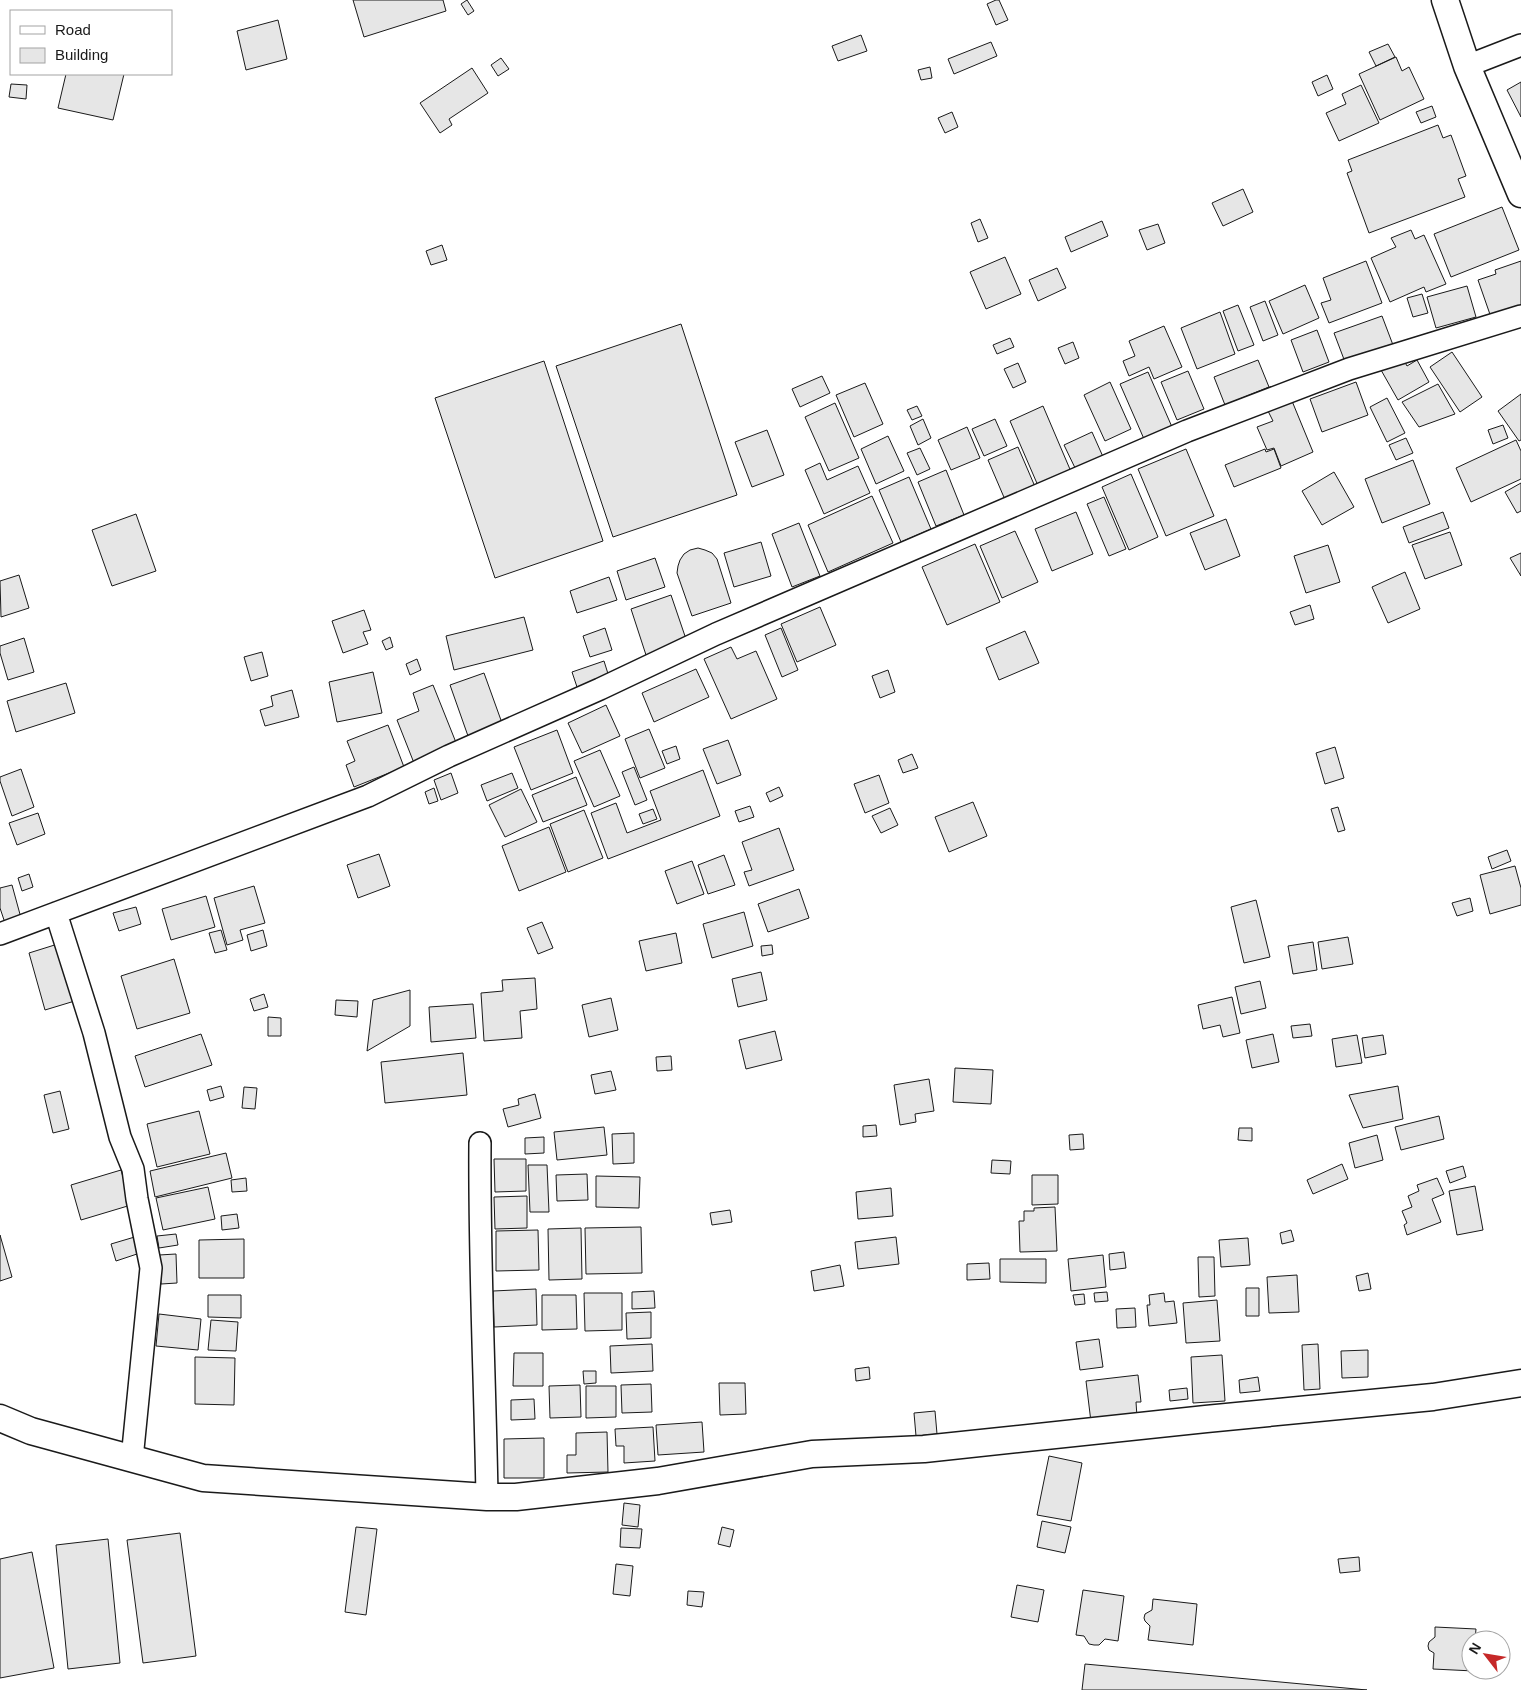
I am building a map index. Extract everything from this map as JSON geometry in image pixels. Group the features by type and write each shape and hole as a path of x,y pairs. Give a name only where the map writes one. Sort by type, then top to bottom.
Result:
{"street":[{"path":"1445,0 1467,66 1521,194"},
{"path":"1467,66 1521,45"},
{"path":"0,934 368,796 449,756 600,689 716,634 1187,431 1349,369 1521,316"},
{"path":"56,913 94,1033 120,1137 133,1169 151,1268 132,1459"},
{"path":"480,1143 480,1230 487,1496"},
{"path":"0,1418 31,1431 203,1478 516,1497 658,1481 812,1454 924,1449 1206,1418 1433,1397 1521,1383"}],"building":[{"path":"353,0 443,0 446,11 364,37"},
{"path":"467,0 474,11 468,15 461,4"},
{"path":"999,0 1008,20 996,25 987,4"},
{"path":"278,20 287,59 246,70 237,31"},
{"path":"861,35 867,51 838,61 832,46"},
{"path":"991,42 997,56 954,74 948,59"},
{"path":"1388,44 1395,57 1376,66 1369,52"},
{"path":"1396,57 1402,71 1409,67 1424,99 1380,120 1359,74"},
{"path":"501,58 509,69 498,76 491,65"},
{"path":"930,67 932,78 921,80 918,70"},
{"path":"472,68 488,93 449,119 452,125 440,133 420,103"},
{"path":"66,75 124,75 113,120 58,108"},
{"path":"1327,75 1333,89 1318,96 1312,82"},
{"path":"1521,82 1521,117 1507,90"},
{"path":"11,84 27,85 26,99 9,97"},
{"path":"1361,85 1379,123 1339,141 1326,113 1346,104 1342,94"},
{"path":"1432,106 1436,117 1421,123 1416,112"},
{"path":"952,112 958,127 945,133 938,118"},
{"path":"1438,125 1443,138 1451,135 1466,176 1458,179 1465,197 1369,233 1347,173 1352,171 1348,160"},
{"path":"1243,189 1253,212 1223,226 1212,203"},
{"path":"1502,207 1519,250 1451,277 1434,234"},
{"path":"980,219 988,238 978,242 971,223"},
{"path":"1102,221 1108,236 1071,252 1065,237"},
{"path":"1158,224 1165,243 1147,250 1139,230"},
{"path":"1411,230 1415,239 1424,235 1446,284 1426,292 1424,287 1390,302 1371,258 1396,247 1391,238"},
{"path":"442,245 447,260 431,265 426,251"},
{"path":"1005,257 1021,294 986,309 970,272"},
{"path":"1366,261 1382,303 1329,323 1321,303 1331,300 1323,278"},
{"path":"1521,261 1521,313 1493,323 1478,280 1496,274 1495,270"},
{"path":"1057,268 1066,288 1038,301 1029,280"},
{"path":"1305,285 1319,318 1283,334 1269,301"},
{"path":"1467,286 1476,317 1436,328 1427,297"},
{"path":"1422,294 1428,313 1413,317 1407,298"},
{"path":"1265,301 1278,335 1263,341 1250,307"},
{"path":"1238,305 1254,345 1238,351 1223,311"},
{"path":"1220,312 1235,354 1197,369 1181,328"},
{"path":"1382,316 1393,345 1345,362 1334,333"},
{"path":"681,324 737,495 613,537 556,366"},
{"path":"1164,326 1182,367 1154,379 1149,367 1129,376 1123,361 1135,356 1129,341"},
{"path":"1317,330 1329,362 1303,372 1291,340"},
{"path":"1010,338 1014,347 997,354 993,345"},
{"path":"1073,342 1079,358 1065,364 1058,348"},
{"path":"1452,352 1482,397 1460,412 1430,367"},
{"path":"1402,357 1407,366 1417,360 1429,382 1398,400 1381,370"},
{"path":"1258,360 1269,387 1225,405 1214,377"},
{"path":"544,361 603,541 495,578 435,398"},
{"path":"1018,363 1026,382 1013,388 1004,369"},
{"path":"1188,371 1204,409 1177,420 1161,382"},
{"path":"1148,372 1172,427 1144,439 1120,384"},
{"path":"822,376 830,393 800,407 792,389"},
{"path":"1110,382 1131,429 1105,441 1084,395"},
{"path":"1356,382 1368,415 1322,432 1310,399"},
{"path":"865,383 883,424 854,437 836,395"},
{"path":"1438,384 1455,414 1419,427 1402,402"},
{"path":"1521,394 1521,440 1519,441 1498,411"},
{"path":"1387,398 1405,433 1387,442 1370,407"},
{"path":"1292,401 1313,452 1281,466 1274,448 1267,450 1257,427 1273,421 1268,411"},
{"path":"835,403 859,458 829,471 805,417"},
{"path":"917,406 922,416 912,420 907,410"},
{"path":"1043,406 1072,474 1039,488 1010,421"},
{"path":"923,419 931,438 918,445 910,426"},
{"path":"995,419 1007,446 984,456 972,429"},
{"path":"1503,425 1508,438 1493,444 1488,430"},
{"path":"967,427 980,458 951,470 938,440"},
{"path":"767,430 784,475 752,487 735,442"},
{"path":"1092,432 1104,459 1077,472 1064,445"},
{"path":"888,436 904,471 876,484 861,449"},
{"path":"1406,438 1413,453 1396,460 1389,445"},
{"path":"1516,440 1521,451 1521,479 1471,502 1456,468"},
{"path":"1018,447 1036,489 1006,502 988,460"},
{"path":"920,448 930,469 917,475 907,453"},
{"path":"1186,449 1214,516 1166,536 1138,469"},
{"path":"1265,449 1266,452 1274,449 1281,468 1234,487 1225,465"},
{"path":"1413,460 1430,504 1382,523 1365,479"},
{"path":"820,463 827,480 858,466 870,493 824,514 805,470"},
{"path":"946,470 964,515 936,526 918,482"},
{"path":"1334,472 1354,507 1322,525 1302,491"},
{"path":"1131,474 1158,537 1129,550 1102,487"},
{"path":"909,477 931,529 901,542 879,490"},
{"path":"1521,483 1521,511 1517,513 1505,492"},
{"path":"872,496 893,543 828,572 808,525"},
{"path":"1104,497 1126,549 1109,556 1087,504"},
{"path":"1076,512 1093,554 1052,571 1035,529"},
{"path":"1443,512 1449,528 1409,543 1403,527"},
{"path":"136,514 156,571 112,586 92,530"},
{"path":"1226,519 1240,556 1205,570 1190,533"},
{"path":"799,523 820,576 792,587 772,534"},
{"path":"1015,531 1038,582 1002,598 980,546"},
{"path":"1450,532 1462,565 1425,579 1412,545"},
{"path":"761,542 771,576 734,587 724,553"},
{"path":"975,544 1000,602 947,625 922,567"},
{"path":"1328,545 1340,582 1306,593 1294,556"},
{"path":"698,548 712,553 717,559 731,603 692,616 677,573 680,560 684,554"},
{"path":"1521,553 1521,576 1510,558"},
{"path":"655,558 665,587 626,600 617,571"},
{"path":"1405,572 1420,609 1388,623 1372,587"},
{"path":"19,575 29,608 1,617 0,581"},
{"path":"609,577 617,600 577,613 570,591"},
{"path":"671,595 687,642 646,655 631,609"},
{"path":"1310,605 1314,619 1295,625 1290,612"},
{"path":"820,607 836,645 797,662 781,624"},
{"path":"364,610 371,630 363,632 368,644 343,653 332,621"},
{"path":"524,617 533,650 454,670 446,636"},
{"path":"605,628 612,650 590,657 583,636"},
{"path":"781,628 798,670 782,677 765,635"},
{"path":"1025,631 1039,663 999,680 986,648"},
{"path":"390,637 393,647 386,650 382,641"},
{"path":"24,638 34,672 8,680 0,653 0,646"},
{"path":"731,647 737,659 756,651 777,699 731,719 704,659"},
{"path":"262,652 268,676 251,681 244,657"},
{"path":"417,659 421,670 410,675 406,664"},
{"path":"604,661 609,677 577,687 572,672"},
{"path":"696,669 709,697 654,722 642,693"},
{"path":"888,670 895,692 880,698 872,676"},
{"path":"373,672 382,713 337,722 329,682"},
{"path":"484,673 502,723 468,736 450,685"},
{"path":"66,683 75,713 16,732 7,701"},
{"path":"433,685 457,745 414,763 397,720 419,711 413,693"},
{"path":"292,690 299,717 265,726 260,710 273,706 271,696"},
{"path":"606,705 620,736 582,753 568,723"},
{"path":"388,725 404,767 354,787 346,765 355,761 347,741"},
{"path":"649,729 665,768 640,778 625,739"},
{"path":"557,730 573,773 531,790 514,747"},
{"path":"728,740 741,775 717,784 703,749"},
{"path":"676,746 680,759 667,764 662,751"},
{"path":"1335,747 1344,778 1325,784 1316,753"},
{"path":"600,750 620,796 594,807 574,761"},
{"path":"912,754 918,768 903,773 898,760"},
{"path":"634,767 647,800 635,805 622,772"},
{"path":"21,769 34,807 12,816 0,777"},
{"path":"703,770 720,816 608,859 591,813 616,803 627,833 661,820 650,791"},
{"path":"451,773 458,793 441,800 434,780"},
{"path":"512,773 518,788 487,801 481,785"},
{"path":"879,775 889,803 865,813 854,784"},
{"path":"576,777 587,805 543,822 532,795"},
{"path":"779,787 783,796 770,802 766,793"},
{"path":"434,788 438,801 429,804 425,792"},
{"path":"521,789 537,822 505,837 489,805"},
{"path":"973,802 987,836 949,852 935,817"},
{"path":"750,806 754,817 739,822 735,811"},
{"path":"1338,807 1345,830 1338,832 1331,809"},
{"path":"890,808 898,825 881,833 872,816"},
{"path":"653,809 657,819 643,824 639,814"},
{"path":"584,810 603,858 568,872 550,824"},
{"path":"38,813 45,834 17,845 9,823"},
{"path":"549,827 566,872 519,891 502,846"},
{"path":"779,828 794,870 749,886 744,872 752,870 742,842"},
{"path":"1507,850 1511,861 1492,869 1488,857"},
{"path":"379,854 390,886 358,898 347,865"},
{"path":"724,855 735,885 708,894 698,865"},
{"path":"692,861 704,894 677,904 665,871"},
{"path":"1515,866 1521,888 1521,905 1490,914 1480,875"},
{"path":"29,874 33,887 22,891 18,878"},
{"path":"12,885 21,918 5,923 0,908 0,888"},
{"path":"254,886 265,923 240,930 243,940 227,945 214,898"},
{"path":"799,889 809,918 768,932 758,904"},
{"path":"206,896 215,927 171,940 162,909"},
{"path":"1470,898 1473,911 1457,916 1452,903"},
{"path":"1256,900 1270,957 1244,963 1231,907"},
{"path":"136,907 141,924 119,931 113,913"},
{"path":"744,912 753,946 712,958 703,924"},
{"path":"542,922 553,948 538,954 527,928"},
{"path":"221,930 227,950 215,953 209,933"},
{"path":"263,930 267,946 251,951 247,935"},
{"path":"676,933 682,963 646,971 639,941"},
{"path":"1348,937 1353,964 1322,969 1318,942"},
{"path":"1313,942 1317,970 1293,974 1288,946"},
{"path":"61,943 78,1000 45,1010 29,953"},
{"path":"772,945 773,954 762,956 761,946"},
{"path":"174,959 190,1013 137,1029 121,976"},
{"path":"761,972 767,1000 738,1007 732,979"},
{"path":"535,978 537,1009 520,1011 522,1038 484,1041 481,993 503,991 502,980"},
{"path":"1260,981 1266,1008 1241,1014 1235,987"},
{"path":"410,990 410,1026 367,1051 373,1000"},
{"path":"264,994 268,1007 254,1011 250,999"},
{"path":"1232,997 1240,1033 1223,1037 1220,1025 1203,1029 1198,1005"},
{"path":"611,998 618,1030 589,1037 582,1005"},
{"path":"336,1000 358,1001 357,1017 335,1015"},
{"path":"473,1004 476,1038 431,1042 429,1007"},
{"path":"268,1017 281,1018 281,1036 268,1036"},
{"path":"1310,1024 1312,1036 1293,1038 1291,1026"},
{"path":"775,1031 782,1060 746,1069 739,1040"},
{"path":"201,1034 212,1065 145,1087 135,1056"},
{"path":"1273,1034 1279,1062 1252,1068 1246,1040"},
{"path":"1357,1035 1362,1063 1336,1067 1332,1039"},
{"path":"1383,1035 1386,1054 1365,1058 1362,1038"},
{"path":"463,1053 467,1095 385,1103 381,1062"},
{"path":"671,1056 672,1070 657,1071 656,1057"},
{"path":"955,1068 993,1070 991,1104 953,1102"},
{"path":"611,1071 616,1090 595,1094 591,1075"},
{"path":"929,1079 934,1111 915,1114 916,1122 900,1125 894,1085"},
{"path":"221,1086 224,1097 210,1101 207,1090"},
{"path":"1398,1086 1403,1119 1363,1128 1349,1095"},
{"path":"244,1087 257,1088 255,1109 242,1108"},
{"path":"60,1091 69,1129 53,1133 44,1095"},
{"path":"535,1094 541,1118 508,1127 503,1109 519,1105 518,1099"},
{"path":"199,1111 210,1154 157,1167 147,1124"},
{"path":"1439,1116 1444,1139 1401,1150 1395,1127"},
{"path":"876,1125 877,1136 863,1137 863,1126"},
{"path":"604,1127 607,1155 557,1160 554,1132"},
{"path":"1239,1128 1252,1128 1252,1141 1238,1140"},
{"path":"634,1133 634,1163 613,1164 612,1134"},
{"path":"1083,1134 1084,1149 1070,1150 1069,1135"},
{"path":"1377,1135 1383,1160 1355,1168 1349,1143"},
{"path":"544,1137 544,1153 525,1154 525,1138"},
{"path":"226,1153 232,1178 155,1197 150,1171"},
{"path":"494,1159 526,1159 526,1191 495,1192"},
{"path":"992,1160 1011,1161 1010,1174 991,1173"},
{"path":"1342,1164 1348,1179 1313,1194 1307,1180"},
{"path":"528,1165 547,1165 549,1212 530,1212"},
{"path":"1463,1166 1466,1177 1450,1183 1446,1171"},
{"path":"121,1170 131,1205 81,1220 71,1185"},
{"path":"587,1174 588,1200 557,1201 556,1175"},
{"path":"1032,1175 1058,1175 1058,1204 1032,1205"},
{"path":"596,1176 640,1177 639,1208 596,1207"},
{"path":"246,1178 247,1191 232,1192 231,1180"},
{"path":"1437,1178 1444,1194 1432,1199 1441,1222 1407,1235 1404,1225 1407,1223 1402,1211 1412,1207 1408,1196 1419,1191 1417,1185"},
{"path":"1475,1186 1483,1230 1457,1235 1449,1191"},
{"path":"208,1187 215,1219 163,1230 156,1198"},
{"path":"891,1188 893,1216 858,1219 856,1192"},
{"path":"527,1196 527,1228 495,1229 494,1197"},
{"path":"1055,1207 1057,1251 1020,1252 1019,1221 1024,1221 1024,1211 1034,1211 1034,1208"},
{"path":"730,1210 732,1222 712,1225 710,1213"},
{"path":"237,1214 239,1228 222,1230 221,1216"},
{"path":"641,1227 642,1273 586,1274 585,1228"},
{"path":"581,1228 582,1279 549,1280 548,1229"},
{"path":"538,1230 539,1270 496,1271 496,1231"},
{"path":"1291,1230 1294,1241 1282,1244 1280,1233"},
{"path":"176,1234 178,1245 159,1248 157,1236"},
{"path":"0,1235 12,1277 0,1281"},
{"path":"138,1236 143,1252 116,1261 111,1244"},
{"path":"896,1237 899,1264 858,1269 855,1242"},
{"path":"1248,1238 1250,1265 1221,1267 1219,1240"},
{"path":"244,1239 244,1278 199,1278 199,1240"},
{"path":"1124,1252 1126,1268 1110,1270 1109,1254"},
{"path":"176,1254 177,1283 161,1284 159,1255"},
{"path":"1103,1255 1106,1287 1071,1291 1068,1259"},
{"path":"1198,1257 1214,1257 1215,1296 1199,1297"},
{"path":"1000,1259 1046,1259 1046,1283 1000,1282"},
{"path":"989,1263 990,1279 967,1280 967,1264"},
{"path":"840,1265 844,1286 814,1291 811,1271"},
{"path":"1368,1273 1371,1289 1359,1291 1356,1276"},
{"path":"1297,1275 1299,1312 1269,1313 1267,1277"},
{"path":"1246,1288 1259,1288 1259,1316 1246,1316"},
{"path":"536,1289 537,1325 494,1327 493,1291"},
{"path":"654,1291 655,1308 632,1309 632,1292"},
{"path":"1107,1292 1108,1301 1095,1302 1094,1293"},
{"path":"584,1293 622,1293 622,1330 585,1331"},
{"path":"1164,1293 1165,1302 1174,1301 1177,1323 1149,1326 1147,1305 1150,1305 1149,1295"},
{"path":"1084,1294 1085,1304 1075,1305 1073,1295"},
{"path":"208,1295 241,1295 241,1318 208,1317"},
{"path":"542,1295 576,1295 577,1329 542,1330"},
{"path":"1217,1300 1220,1341 1186,1343 1183,1303"},
{"path":"1135,1308 1136,1327 1117,1328 1116,1309"},
{"path":"651,1312 651,1338 627,1339 626,1313"},
{"path":"159,1314 201,1319 198,1350 156,1346"},
{"path":"211,1320 238,1322 236,1351 208,1350"},
{"path":"1099,1339 1103,1367 1080,1370 1076,1342"},
{"path":"652,1344 653,1371 611,1373 610,1346"},
{"path":"1318,1344 1320,1389 1304,1390 1302,1345"},
{"path":"1368,1350 1368,1377 1342,1378 1341,1351"},
{"path":"514,1353 543,1353 543,1386 513,1386"},
{"path":"1222,1355 1225,1401 1193,1403 1191,1357"},
{"path":"195,1357 235,1358 234,1405 195,1404"},
{"path":"869,1367 870,1379 856,1381 855,1369"},
{"path":"583,1371 596,1371 596,1383 584,1384"},
{"path":"1138,1375 1141,1402 1136,1402 1137,1417 1091,1422 1086,1381"},
{"path":"1258,1377 1260,1391 1240,1393 1239,1380"},
{"path":"719,1383 745,1383 746,1414 720,1415"},
{"path":"651,1384 652,1412 622,1413 621,1385"},
{"path":"580,1385 581,1417 550,1418 549,1386"},
{"path":"586,1386 616,1386 616,1417 586,1418"},
{"path":"1187,1388 1188,1399 1170,1401 1169,1390"},
{"path":"534,1399 535,1419 511,1420 511,1400"},
{"path":"935,1411 937,1434 916,1436 914,1413"},
{"path":"702,1422 704,1452 658,1455 656,1425"},
{"path":"653,1427 655,1461 624,1463 624,1446 616,1446 615,1429"},
{"path":"607,1432 608,1472 567,1473 567,1455 576,1455 576,1433"},
{"path":"544,1438 544,1478 504,1478 504,1439"},
{"path":"1049,1456 1082,1463 1071,1521 1037,1515"},
{"path":"624,1503 640,1505 638,1527 622,1525"},
{"path":"1042,1521 1071,1527 1065,1553 1037,1547"},
{"path":"356,1527 377,1529 366,1615 345,1612"},
{"path":"722,1527 734,1530 730,1547 718,1544"},
{"path":"621,1528 642,1529 640,1548 620,1547"},
{"path":"180,1533 196,1656 143,1663 127,1540"},
{"path":"108,1539 120,1663 68,1669 56,1545"},
{"path":"32,1552 54,1668 0,1678 0,1559"},
{"path":"1359,1557 1360,1571 1340,1573 1338,1559"},
{"path":"616,1564 633,1566 630,1596 613,1594"},
{"path":"1017,1585 1044,1590 1038,1622 1011,1617"},
{"path":"1083,1590 1124,1596 1118,1641 1105,1639 1099,1645 1094,1645 1089,1644 1084,1636 1076,1635"},
{"path":"688,1591 704,1592 702,1607 687,1605"},
{"path":"1153,1599 1197,1604 1193,1645 1148,1640 1150,1626 1144,1618 1145,1614 1152,1610"},
{"path":"1435,1627 1476,1629 1461,1630 1461,1670 1433,1669 1434,1653 1429,1650 1428,1646 1429,1642 1435,1637"},
{"path":"1085,1664 1367,1690 1082,1690"}]}
